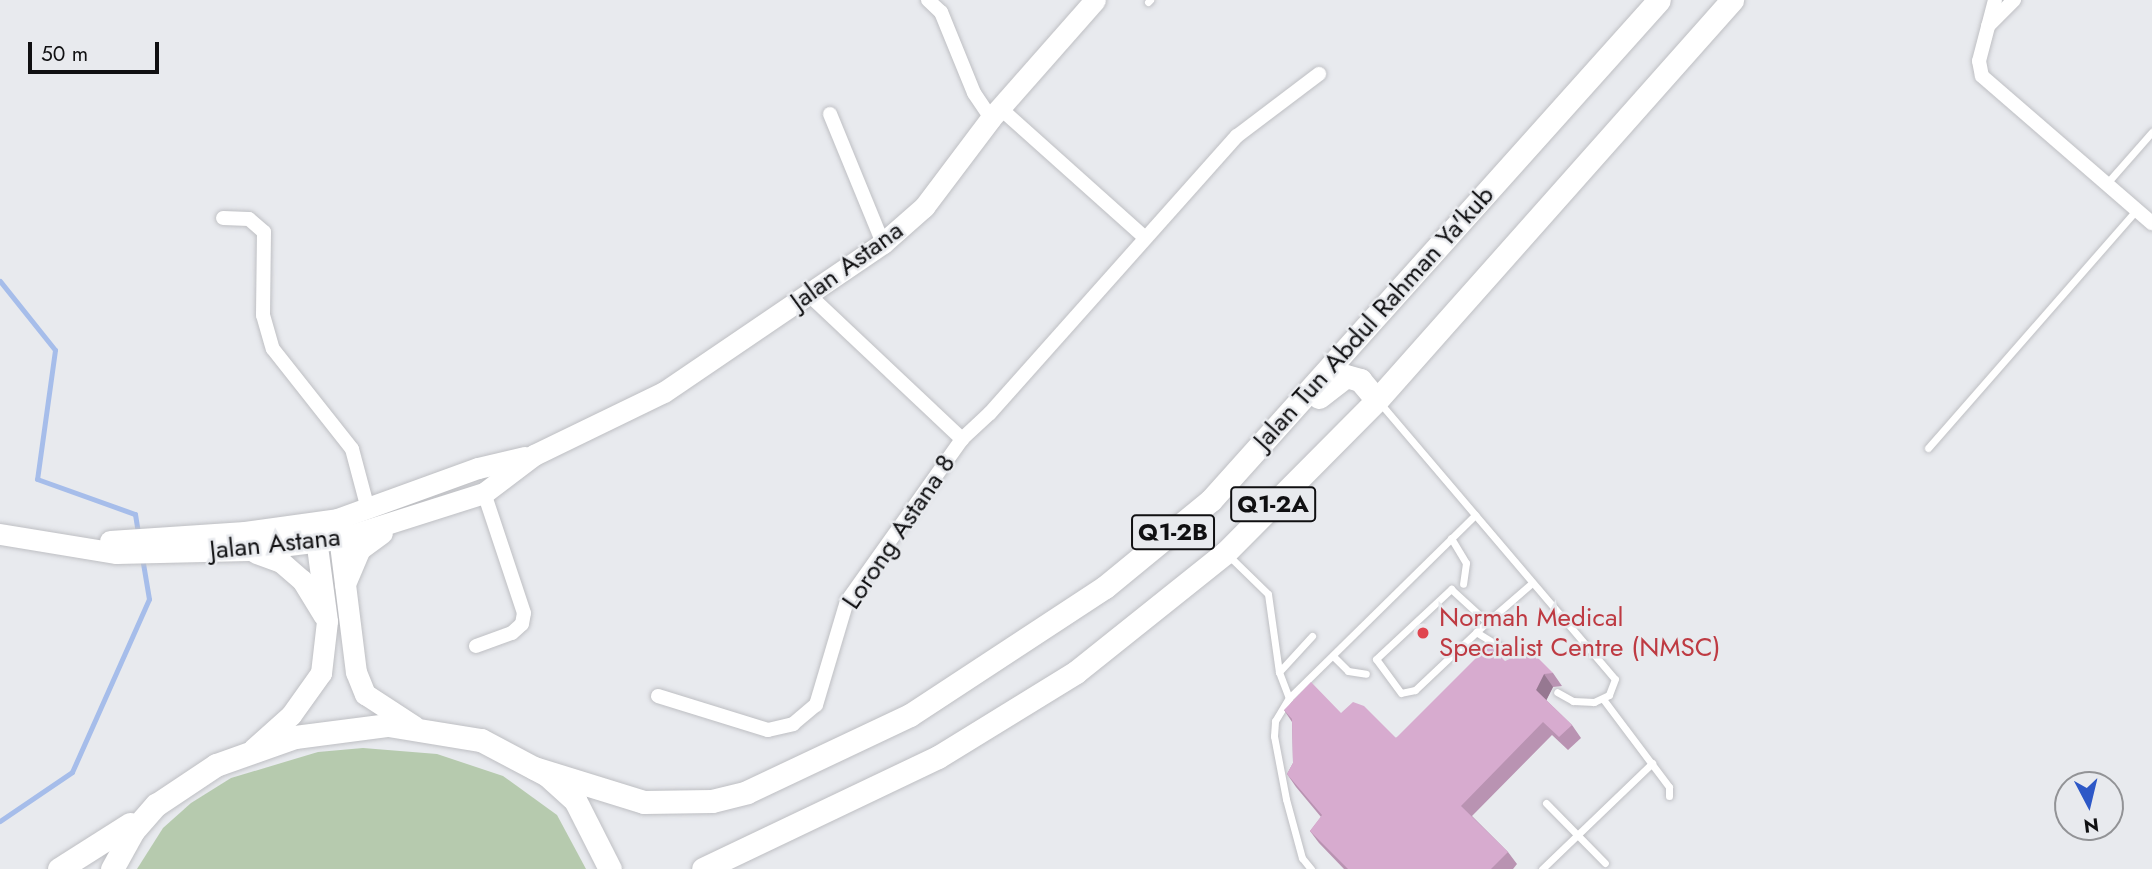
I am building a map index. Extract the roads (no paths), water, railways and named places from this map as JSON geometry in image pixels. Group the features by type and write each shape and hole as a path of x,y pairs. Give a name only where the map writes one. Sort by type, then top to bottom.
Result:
{"main road":[{"name":"Jalan Astana","path":"154,545 314,522 338,529 416,518 484,493 534,455 664,392 883,243 924,207 996,114 1096,0"},
{"name":"Jalan Tun Abdul Rahman Ya'kub","path":"534,768 644,802 687,803 747,792 909,715 1105,587 1211,500 1658,0"},
{"name":"Jalan Tun Abdul Rahman Ya'kub","path":"703,869 938,757 1076,672 1225,553 1377,400 1732,0"},
{"path":"1211,500 1238,482 1332,384 1346,376 1360,380 1377,400"},
{"name":"Jalan Astana","path":"0,534 81,547 154,545 248,550 317,544 368,509 478,468 534,455"},
{"path":"342,590 360,549 373,537 416,518"},
{"path":"253,749 313,688 326,652 327,621 314,522"},
{"path":"338,529 342,590 356,672 365,694 414,726"},
{"path":"248,550 281,562 302,579 327,621"},
{"path":"59,869 199,775 253,749 339,730 414,726 481,740 534,768 575,800 610,869"},
{"path":"112,869 133,831 156,805"}],"street":[{"path":"928,0 941,12 974,93 1144,237"},
{"path":"1995,0 1979,61 1982,76 2108,182 2152,223"},
{"path":"1987,27 2014,0"},
{"name":"Lorong Astana 8","path":"658,696 768,730 793,724 816,705 847,601 962,439 990,413 1144,237 1237,136 1319,74"},
{"path":"831,114 883,243"},
{"path":"223,218 249,219 264,232 262,315 273,349 352,449 368,509"},
{"path":"808,294 962,439"},
{"path":"476,646 512,634 522,624 524,613 484,493"}],"lane":[{"path":"2108,182 2152,132"},
{"path":"1928,448 2136,210"},
{"path":"1377,400 1532,583 1613,673 1615,684 1603,699 1583,703 1557,692"},
{"path":"1311,869 1300,852 1274,736 1275,721 1289,698 1475,515"},
{"path":"1451,538 1466,563 1463,584"},
{"path":"1225,553 1268,594 1279,673 1289,698"},
{"path":"1487,622 1451,589 1375,663 1398,690 1411,693 1532,583"},
{"path":"1476,632 1526,663"},
{"path":"1279,673 1312,636"},
{"path":"1333,656 1348,671 1366,674"},
{"path":"1603,699 1652,763 1669,788 1669,796"},
{"path":"1542,869 1652,763"},
{"path":"1546,803 1605,863"}],"waterway":[{"path":"0,281 55,350 37,479 135,514 138,533"},
{"path":"0,821 72,772 149,599 142,557"}],"place":[{"name":"Normah Medical Specialist Centre (NMSC)","path":"1423,633"}]}
